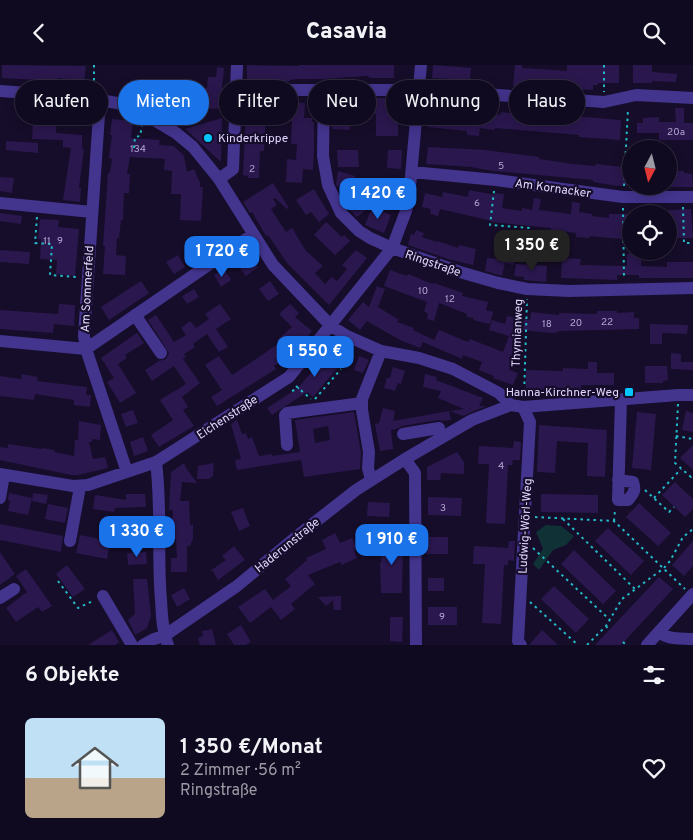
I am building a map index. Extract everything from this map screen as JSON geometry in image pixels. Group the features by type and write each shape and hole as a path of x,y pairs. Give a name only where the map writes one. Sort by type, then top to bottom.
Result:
{"street":[{"path":"236,80 237,65"},
{"name":"Eichenstraße","path":"420,80 421,65"},
{"path":"0,91 15,92"},
{"path":"499,95 604,102 636,95 693,98"},
{"name":"Am Sommerfeld","path":"96,125 89,278 84,336 86,349 127,472"},
{"path":"162,125 193,147 219,179 252,235 273,265 331,326 356,341 381,351 419,358 453,369 499,393 517,406"},
{"path":"219,179 233,169 235,125"},
{"name":"Ringstraße","path":"323,125 324,170 331,194 341,213 359,231 392,248 460,272 527,289 569,291 693,288"},
{"name":"Eichenstraße","path":"2,475 84,486 127,472 156,462 290,377 392,248 406,211 417,125"},
{"name":"Am Kornacker","path":"412,172 496,180 623,197 688,197"},
{"path":"0,203 92,212"},
{"path":"0,341 86,349 252,235"},
{"path":"136,315 161,353"},
{"path":"372,480 368,468 369,452 362,399 381,351"},
{"name":"Haderunstraße","path":"143,645 154,639 166,640 237,586 356,490 472,420 517,406 693,395"},
{"path":"618,480 633,482 635,492 628,500 618,500 618,480 621,400"},
{"path":"287,445 285,415 287,413 362,403"},
{"name":"Ludwig-Wörl-Weg","path":"517,406 530,422 518,644"},
{"path":"403,434 439,427"},
{"path":"426,430 431,444"},
{"path":"405,459 415,473 416,645"},
{"path":"156,462 159,485 158,542 166,640"},
{"path":"0,498 2,475"},
{"path":"81,516 84,486"},
{"path":"70,541 84,486"},
{"path":"127,542 158,542"},
{"path":"1,603 14,589"},
{"path":"646,645 693,595"},
{"path":"103,596 132,645"},
{"path":"659,632 666,637 693,639"}],"path":[{"path":"94,65 95,80"},
{"path":"604,65 604,102"},
{"path":"624,289 623,197 628,106 626,97"},
{"path":"134,148 135,137 142,134 142,125"},
{"path":"496,180 490,225 530,228"},
{"path":"688,197 684,243 693,243"},
{"path":"38,206 35,243 52,244 50,275 89,278"},
{"name":"Thymianweg","path":"517,406 527,289"},
{"path":"290,377 291,382 314,401 341,369"},
{"path":"292,391 298,388"},
{"path":"678,395 675,463 691,477 693,475"},
{"path":"676,436 693,439"},
{"path":"654,498 681,469"},
{"path":"635,488 643,489 669,512 674,507"},
{"path":"525,517 614,521 693,595"},
{"path":"562,519 635,589"},
{"path":"587,645 606,626 622,599 664,568 683,537 693,529"},
{"path":"524,539 610,620"},
{"path":"58,581 78,608 103,596"},
{"path":"521,594 578,645"},
{"path":"606,626 610,630"},
{"path":"623,642 626,645"}],"green space":[{"path":"546,525 561,526 574,536 566,545 553,550 539,570 533,564 543,549 536,532"}],"building":[{"path":"2,65 86,66 84,80 2,78"},
{"path":"247,65 394,65 394,78 371,78 367,76 323,79 247,80"},
{"path":"433,65 471,68 470,80 432,78"},
{"path":"515,65 522,65 522,68 567,71 567,65 619,65 619,83 598,83 598,85 593,85 593,90 585,90 585,80 514,80"},
{"path":"633,65 652,65 652,72 677,74 676,82 652,81 652,83 633,83"},
{"path":"217,67 224,68 223,80 219,80 219,109 209,108 208,77 216,77"},
{"path":"376,98 386,98 386,125 398,125 398,136 376,136"},
{"path":"298,103 305,103 304,118 308,118 308,125 314,125 314,151 313,170 303,169 302,183 286,182 287,159 296,160 297,144 291,144 292,125 298,125"},
{"path":"675,108 684,108 684,123 693,123 693,140 659,140 659,133 637,133 637,123 643,123 643,118 659,117 659,122 676,122"},
{"path":"501,112 509,113 509,125 585,125 585,117 621,120 620,140 495,128 494,130 480,128 479,136 467,135 467,131 428,127 428,125 499,125 499,115"},
{"path":"112,119 118,120 118,125 133,125 131,138 160,140 159,145 174,146 184,156 187,172 194,169 200,181 200,187 203,187 201,221 180,220 181,194 171,194 172,171 164,170 165,159 130,157 127,174 130,174 129,193 124,193 123,220 121,220 119,238 117,238 116,255 126,256 125,275 103,274 108,173 110,173 112,159 109,158 112,135 110,135"},
{"name":"Kinderkrippe","path":"219,119 219,125 222,125 221,162 185,129 198,125 209,125 209,122"},
{"path":"33,125 56,125 56,133 82,135 82,149 84,149 79,188 81,188 80,202 63,200 71,148 63,147 63,140 32,139"},
{"path":"245,125 265,125 264,151 260,151 259,178 248,178 248,176 243,175"},
{"path":"332,125 350,125 350,130 332,129"},
{"path":"6,141 38,143 38,153 6,150"},
{"path":"428,147 485,150 539,157 539,159 573,164 622,167 622,186 593,182 593,180 426,164"},
{"path":"337,150 358,150 359,167 338,167"},
{"path":"388,150 402,150 401,169 387,168"},
{"path":"338,171 355,176 355,192 368,208 357,217 347,207 341,194 341,187 338,187 336,184"},
{"path":"678,171 692,174 693,187 678,187"},
{"path":"0,177 14,178 12,193 0,191"},
{"path":"273,183 289,208 287,209 275,198 273,199 277,205 271,209 286,232 292,228 306,251 323,266 315,273 325,284 332,277 337,281 347,269 342,265 356,250 367,258 329,305 287,263 243,202"},
{"path":"382,183 399,187 396,199 379,195"},
{"path":"314,189 329,214 319,222 311,212 306,215 296,200"},
{"path":"469,190 495,195 495,193 504,194 502,208 522,211 522,208 532,210 534,198 541,199 539,210 571,214 572,202 580,203 579,212 592,214 592,216 609,218 609,214 622,214 622,239 590,236 590,238 576,237 576,233 551,230 551,228 492,222 440,209 438,216 430,214 431,209 422,207 425,193 442,197 443,192 468,197"},
{"path":"372,207 391,215 384,233 365,225"},
{"path":"691,209 693,238 677,238 677,210"},
{"path":"0,213 22,216 21,224 0,221"},
{"path":"40,219 59,220 58,227 79,229 75,276 56,274 57,260 40,259 41,239 38,239"},
{"path":"326,222 342,237 344,235 350,241 335,255 314,235"},
{"path":"416,230 424,233 422,237 437,242 458,248 459,245 476,249 473,265 448,259 408,245 411,234 414,235"},
{"path":"203,237 213,252 201,259 192,244"},
{"path":"0,250 30,252 29,264 0,262"},
{"path":"500,250 515,251 514,265 505,263 502,276 485,271 487,258 499,259"},
{"path":"247,254 258,267 246,276 236,263"},
{"path":"178,255 185,267 174,274 166,262"},
{"path":"562,258 581,259 580,265 627,266 627,260 641,260 641,266 667,267 667,262 693,262 693,278 639,278 639,275 617,275 617,280 561,278"},
{"path":"516,264 547,266 546,282 524,280 524,277 514,276"},
{"path":"224,269 231,280 221,287 214,275"},
{"path":"390,270 407,276 408,274 463,293 462,296 488,302 486,310 493,312 490,324 473,320 474,318 467,317 467,314 439,303 434,321 427,319 428,314 424,311 427,302 384,286"},
{"path":"141,281 149,293 109,320 101,307"},
{"path":"270,281 279,294 268,301 259,289"},
{"path":"377,286 385,289 378,307 399,320 397,322 414,328 413,330 434,340 439,330 468,342 470,339 503,352 509,336 489,330 492,320 505,324 507,316 530,320 531,312 559,315 559,313 597,314 597,311 634,312 634,318 639,318 639,329 559,331 552,333 521,330 509,370 518,373 513,385 493,378 494,376 479,370 482,362 463,355 462,359 423,342 420,348 400,340 367,321 360,330 348,320 363,302 369,307"},
{"path":"194,289 199,297 187,304 182,296"},
{"path":"59,304 75,305 74,326 54,324 53,333 0,329 0,310 58,314"},
{"path":"220,304 231,319 216,329 228,347 219,352 207,334 193,344 195,347 184,354 186,357 183,359 200,383 182,397 188,407 183,410 194,426 159,447 151,435 173,420 160,400 186,384 174,366 152,381 145,370 166,359 169,353 148,320 156,315 174,342 186,335 181,328 190,321 196,328 209,319 205,314"},
{"path":"290,304 299,313 295,317 312,331 300,346 297,343 284,351 288,357 274,366 276,369 217,406 211,397 222,390 205,365 219,356 232,375 279,343 277,340 292,327 279,314"},
{"path":"650,324 688,325 687,334 662,333 662,344 650,344"},
{"path":"137,333 144,343 125,355 127,358 118,364 136,393 120,403 107,382 114,378 101,358"},
{"path":"336,343 351,356 339,366 313,397 307,392 272,415 267,408 298,388"},
{"path":"671,353 681,354 681,362 693,362 693,370 671,369"},
{"path":"359,356 369,360 363,373 354,370"},
{"path":"588,362 597,362 597,373 614,373 614,385 581,385 581,391 526,389 526,370 563,371 563,368 588,369"},
{"path":"645,366 667,366 668,380 663,381 663,383 645,383"},
{"path":"393,367 405,371 401,384 398,383 395,391 384,388 387,378 390,378"},
{"path":"22,374 38,377 37,381 87,387 86,395 91,395 90,407 74,405 74,400 35,394 34,400 0,396 0,376 21,379"},
{"path":"425,374 437,377 436,380 483,398 479,406 486,406 463,416 450,411 464,409 438,398 441,391 423,387"},
{"path":"383,408 395,411 393,421 449,411 451,420 438,420 402,426 391,430 393,449 380,451 375,424 379,423"},
{"path":"133,410 138,423 126,427 121,414"},
{"path":"686,411 693,413 693,432 682,430"},
{"path":"354,412 361,453 360,469 304,477 301,460 237,470 235,460 241,459 231,424 237,420 242,434 246,433 248,439 252,437 259,456 272,454 272,456 300,452 295,420","holes":["328,426 330,440 315,443 313,429"]},
{"path":"637,412 656,414 651,470 632,468"},
{"path":"79,421 101,425 100,440 92,439 92,442 89,442 93,459 105,457 108,468 71,475 0,460 0,447 8,448 8,444 54,450 54,452 74,456 75,440 78,440"},
{"path":"539,425 607,430 605,477 587,476 588,443 557,441 555,473 537,472"},
{"path":"143,437 148,451 134,456 130,442"},
{"path":"514,441 521,442 520,460 513,460 512,465 508,465 505,524 486,523 489,464 478,464 479,446 513,448"},
{"path":"693,445 693,470 680,458"},
{"path":"457,452 464,462 464,474 441,473 440,480 427,480 427,467"},
{"path":"184,463 197,483 182,482 180,501 189,501 190,525 193,525 193,538 190,546 187,546 187,572 171,572 171,558 177,558 175,538 169,538 169,525 172,525 173,510 169,510 171,472"},
{"path":"214,463 213,476 209,479 197,479 198,466"},
{"path":"675,482 693,499 693,509 685,517 662,495"},
{"path":"9,493 32,498 28,515 8,511"},
{"path":"33,493 48,495 46,504 32,501"},
{"path":"126,494 145,494 146,507 115,508 114,512 93,509 95,495 126,500"},
{"path":"541,494 598,495 598,513 541,512"},
{"path":"428,497 462,498 461,516 428,515"},
{"path":"368,502 390,503 389,517 367,516"},
{"path":"639,503 671,533 658,546 626,517"},
{"path":"48,504 68,508 65,523 45,519"},
{"path":"243,508 250,526 239,531 231,512"},
{"path":"132,523 146,523 146,534 132,534"},
{"path":"0,524 63,536 61,552 0,540"},
{"path":"608,528 644,561 631,575 595,541"},
{"path":"335,533 340,543 352,538 357,549 354,550 357,558 342,565 340,562 308,575 315,584 291,604 295,609 281,620 271,607 250,623 238,607 265,589 273,600 291,586 285,579 307,560 306,558 326,549 322,540"},
{"path":"80,535 110,541 107,559 76,553"},
{"path":"426,537 448,537 448,554 426,554"},
{"path":"382,539 403,539 402,593 381,593 380,563"},
{"path":"509,541 515,541 514,561 508,560 508,565 504,565 501,624 482,623 485,564 473,564 474,546 508,548"},
{"path":"693,541 693,566 684,576 672,565"},
{"path":"234,546 245,560 218,580 213,571 210,571 226,560 222,556"},
{"path":"574,550 616,591 603,604 561,564"},
{"path":"0,552 15,574 0,585"},
{"path":"146,552 147,564 128,565 127,553"},
{"path":"67,565 85,589 73,597 56,574"},
{"path":"26,569 52,606 42,612 38,607 16,622 6,608 27,592 16,576"},
{"path":"659,577 673,589 621,645 595,645"},
{"path":"428,578 444,578 444,591 428,591"},
{"path":"133,579 147,579 151,616 147,628 135,635 128,620 135,614"},
{"path":"554,586 589,619 576,633 541,599"},
{"path":"184,588 190,599 177,607 171,595"},
{"path":"341,596 341,610 334,610 333,600 326,606 318,597"},
{"path":"428,607 457,607 457,625 428,625"},
{"path":"390,617 403,617 402,642 390,641"},
{"path":"241,625 251,642 246,645 234,645 227,634"},
{"path":"212,629 216,645 200,645 198,638 203,636 202,631"},
{"path":"112,630 119,642 115,645 88,645"},
{"path":"542,630 558,645 529,645"}],"place":[{"name":"Kinderkrippe","path":"208,138"},
{"name":"Hanna-Kirchner-Weg","path":"629,392"}]}
